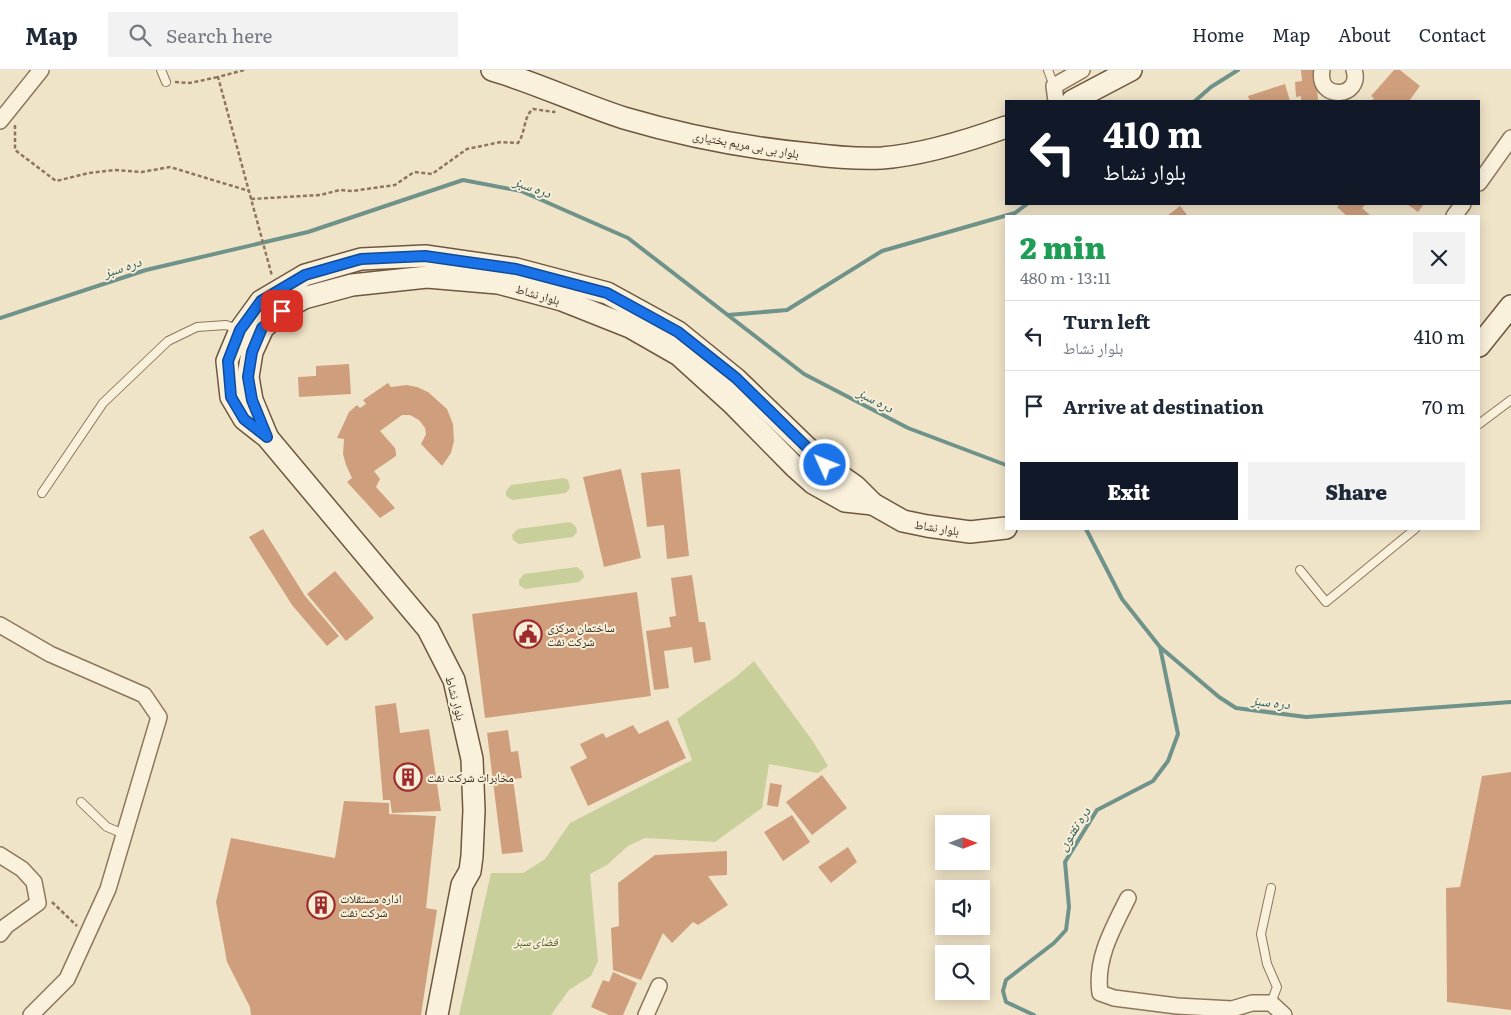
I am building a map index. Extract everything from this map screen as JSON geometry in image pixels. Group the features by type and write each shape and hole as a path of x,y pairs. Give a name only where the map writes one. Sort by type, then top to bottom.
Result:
{"main road":[{"name":"بلوار بی بی مریم بختیاری","path":"492,70 624,118 706,139 742,146 827,156 860,158 906,155 980,137 1005,127"},
{"path":"1074,100 1131,70"},
{"name":"بلوار نشاط","path":"449,1015 470,911 473,881 470,871 474,810 472,759 454,680 428,629 267,437 244,419 231,397 228,361 240,330 261,301 305,275 361,259 434,257 516,269 607,293 678,332 736,378 825,465 854,486 872,504 903,520 927,526 970,532 1000,529"},
{"name":"بلوار نشاط","path":"267,437 252,400 248,377 252,352 262,328 282,311 304,298 352,285 427,277 498,283 562,300 630,327 679,355 732,403 795,467 813,482 845,501 872,504"},
{"path":"1480,329 1511,290"},
{"path":"1480,345 1511,306"},
{"name":"بلوار نشاط","path":"437,1015 462,885 470,871"}],"street":[{"path":"0,121 41,70"},
{"path":"1055,94 1082,70"},
{"path":"1322,70 1324,86 1338,93 1344,92 1353,85 1355,80 1354,70"},
{"path":"1480,182 1511,138"},
{"path":"0,625 50,654 144,695 159,717 108,889 68,980 31,1015"},
{"path":"0,855 22,869 34,882 38,903 6,926 0,934"},
{"path":"1128,898 1104,950 1097,978 1100,993 1114,998 1177,1006 1232,1009 1252,1004 1271,1003 1284,1015"},
{"path":"646,1015 659,986"}],"lane":[{"path":"161,70 166,82"},
{"path":"1048,70 1055,94"},
{"path":"42,493 103,403 168,342 197,327 226,325 240,330"},
{"path":"1480,423 1511,400"},
{"path":"1300,570 1326,602 1414,530"},
{"path":"81,802 107,827 124,834"},
{"path":"1271,888 1261,934 1267,964 1277,987 1271,1003"}],"path":[{"path":"166,82 190,83 244,70"},
{"path":"218,77 274,282"},
{"path":"251,199 312,196 340,190 352,191 395,185 414,172 432,174 467,149 502,142 518,143 524,135 527,114 533,109 554,112 561,95"},
{"path":"16,101 15,150 56,180 114,170 142,172 170,167 249,191"},
{"path":"38,903 51,901 73,923 88,934"}],"green space":[{"path":"564,478 568,480 570,488 566,493 512,500 506,496 506,491 511,485"},
{"path":"570,522 576,527 577,532 573,537 519,544 513,540 512,535 518,529"},
{"path":"577,567 583,572 584,577 579,582 525,589 519,585 519,580 524,574"},
{"name":"فضای سبز","path":"754,661 812,740 828,766 818,773 769,764 762,808 715,842 645,838 628,846 607,865 590,874 598,961 591,976 569,990 551,1015 459,1015 491,873 523,873 545,859 570,823 692,760 677,719 737,676"}],"building":[{"path":"1301,70 1316,70 1318,100 1301,100 1301,96 1296,97 1295,82 1302,81"},
{"path":"1394,70 1400,70 1420,86 1410,100 1372,100 1374,98 1371,96"},
{"path":"1285,84 1290,100 1250,100 1248,96"},
{"path":"1339,205 1365,205 1362,208 1370,215 1346,215 1337,207"},
{"path":"1408,205 1423,205 1418,212"},
{"path":"1180,206 1187,215 1168,215"},
{"path":"349,364 351,394 299,397 298,377 316,376 316,366"},
{"path":"388,383 391,387 407,385 428,392 447,409 453,424 454,441 451,453 442,466 421,444 426,434 425,428 419,420 410,415 402,415 380,431 395,448 396,456 374,471 380,479 376,487 395,508 380,518 347,482 352,478 343,454 344,439 337,438 349,412 357,405 360,408 366,404 363,400"},
{"path":"621,469 641,558 604,567 583,477"},
{"path":"680,469 689,556 667,559 664,525 647,527 641,473"},
{"path":"263,529 305,596 339,636 327,646 292,605 249,537"},
{"path":"335,571 374,618 346,641 307,594"},
{"path":"692,575 699,622 705,622 711,660 694,663 692,647 664,651 669,688 654,690 646,631 671,627 669,617 676,616 671,578"},
{"path":"637,592 651,696 485,718 472,614"},
{"name":"مخابرات شرکت نفت","path":"396,703 400,733 429,729 441,811 392,813 390,800 383,800 375,706"},
{"path":"668,720 686,758 588,806 570,767 587,758 580,744 603,733 606,738 633,725 639,734"},
{"path":"508,730 511,752 518,751 522,778 513,779 523,852 502,854 487,733"},
{"path":"1511,772 1511,1010 1447,1002 1446,888 1460,887 1482,776"},
{"path":"822,775 847,808 812,835 786,802"},
{"path":"770,783 782,785 778,807 767,805"},
{"name":"اداره مستقلات شرکت نفت","path":"344,801 389,803 389,814 436,816 426,908 437,910 421,1015 251,1015 250,1007 227,962 216,902 231,838 335,858"},
{"path":"792,815 810,842 783,861 764,832"},
{"path":"848,847 857,862 831,883 818,867"},
{"path":"727,851 727,875 708,876 728,905 698,925 693,922 672,943 663,933 641,980 613,970 611,928 619,926 618,883 655,855"},
{"path":"613,972 637,983 623,1015 609,1015 591,1007 603,980 609,982"}],"waterway":[{"path":"1196,100 1211,87 1238,70"},
{"name":"دره سبز","path":"0,318 146,270 308,232 463,180 521,191 628,238 804,374 908,428 1005,465"},
{"path":"1008,215 1015,213 1026,205"},
{"path":"728,315 787,310 882,251 1005,216"},
{"name":"دره سبز","path":"1087,530 1122,599 1160,647 1219,697 1236,708 1306,717 1511,702"},
{"name":"دره نفتون","path":"1034,1015 1006,1002 1003,991 1006,980 1054,943 1066,930 1069,907 1065,862 1097,810 1153,781 1168,761 1178,734 1160,647"}],"place":[{"name":"ساختمان مرکزی شرکت نفت","path":"528,634"},
{"name":"مخابرات شرکت نفت","path":"408,777"},
{"name":"اداره مستقلات شرکت نفت","path":"321,905"}],"route":[{"path":"282,311 262,328 252,352 248,377 252,400 267,437 244,419 231,397 228,361 240,330 261,301 305,275 361,259 425,256 516,269 607,293 678,332 736,378 825,465"}]}
